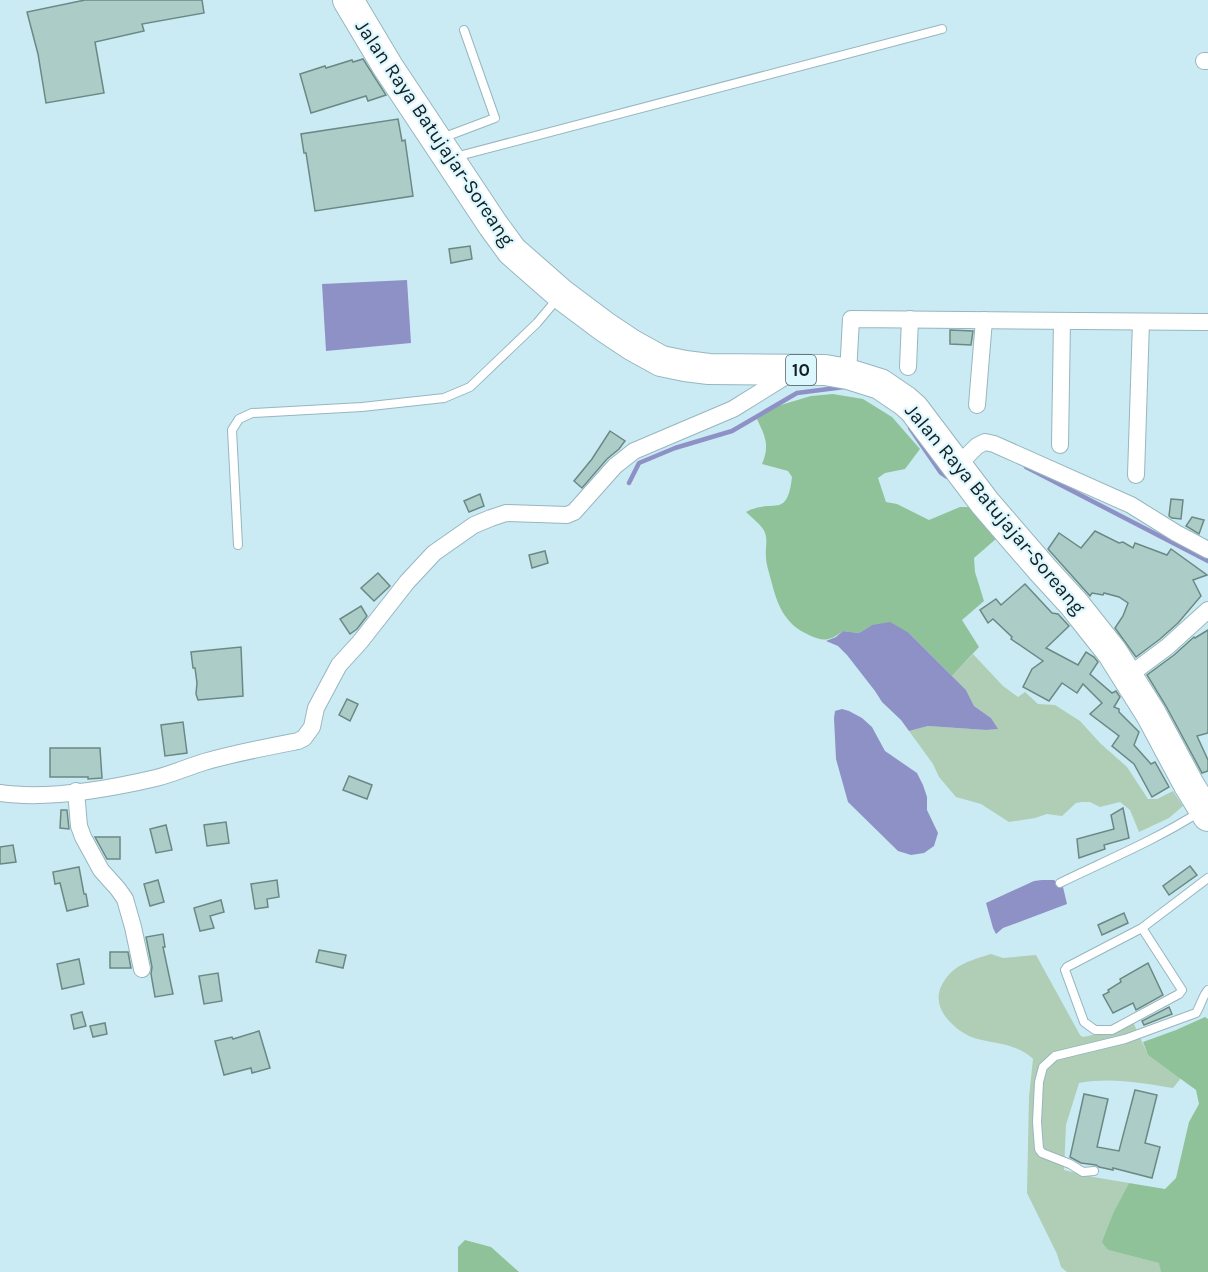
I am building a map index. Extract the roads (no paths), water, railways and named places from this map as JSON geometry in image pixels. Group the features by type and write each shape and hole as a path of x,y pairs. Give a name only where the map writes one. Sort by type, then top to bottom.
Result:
{"highway":[{"name":"Jalan Raya Batujajar-Soreang","path":"348,0 388,67 512,251 561,294 623,339 661,362 685,366 709,369 825,370 848,374 880,384 914,409 985,503 1094,627 1151,714 1188,785 1206,813"}],"street":[{"path":"848,374 852,319 1208,322"},
{"path":"908,367 910,319"},
{"path":"977,405 984,320"},
{"path":"1060,445 1062,321"},
{"path":"1136,475 1141,322"},
{"path":"0,793 16,795 109,788 157,777 205,762 298,741 312,727 316,708 339,665 407,582 434,553 474,525 506,513 567,515 574,512 615,466 634,452 733,409 797,370"},
{"path":"953,461 967,456 985,442 994,444 1131,505 1208,550"},
{"path":"1128,676 1167,647 1208,610"},
{"path":"76,791 82,837 101,870 125,899 134,927 142,969"}],"lane":[{"path":"443,149 942,29"},
{"path":"443,149 495,118 464,30"},
{"path":"238,545 232,430 239,419 252,413 362,407 454,395 470,387 537,323 561,294"},
{"path":"1060,883 1206,813"},
{"path":"1142,928 1182,990 1179,994 1112,1030 1095,1030 1084,1022 1065,970 1067,967 1142,928 1208,878"},
{"path":"1094,1171 1083,1172 1042,1153 1039,1149 1037,1122 1039,1082 1043,1067 1055,1056 1125,1039 1196,1014 1208,990"}],"water":[{"path":"407,280 411,343 326,351 322,284"},
{"path":"890,622 909,633 966,690 974,706 991,718 998,729 928,726 909,731 882,702 847,655 838,646 826,641 843,631 859,633 872,625"},
{"path":"842,709 862,718 872,727 885,751 917,773 927,797 927,810 938,833 934,846 924,853 911,855 898,851 848,802 836,759 834,718 835,711"},
{"path":"1054,880 1063,887 1067,904 1003,928 996,934 986,903 1034,881"}],"waterway":[{"path":"629,483 639,463 675,448 732,431 797,393 844,387"},
{"path":"910,428 941,473 949,476"},
{"path":"1026,467 1208,561"}]}
